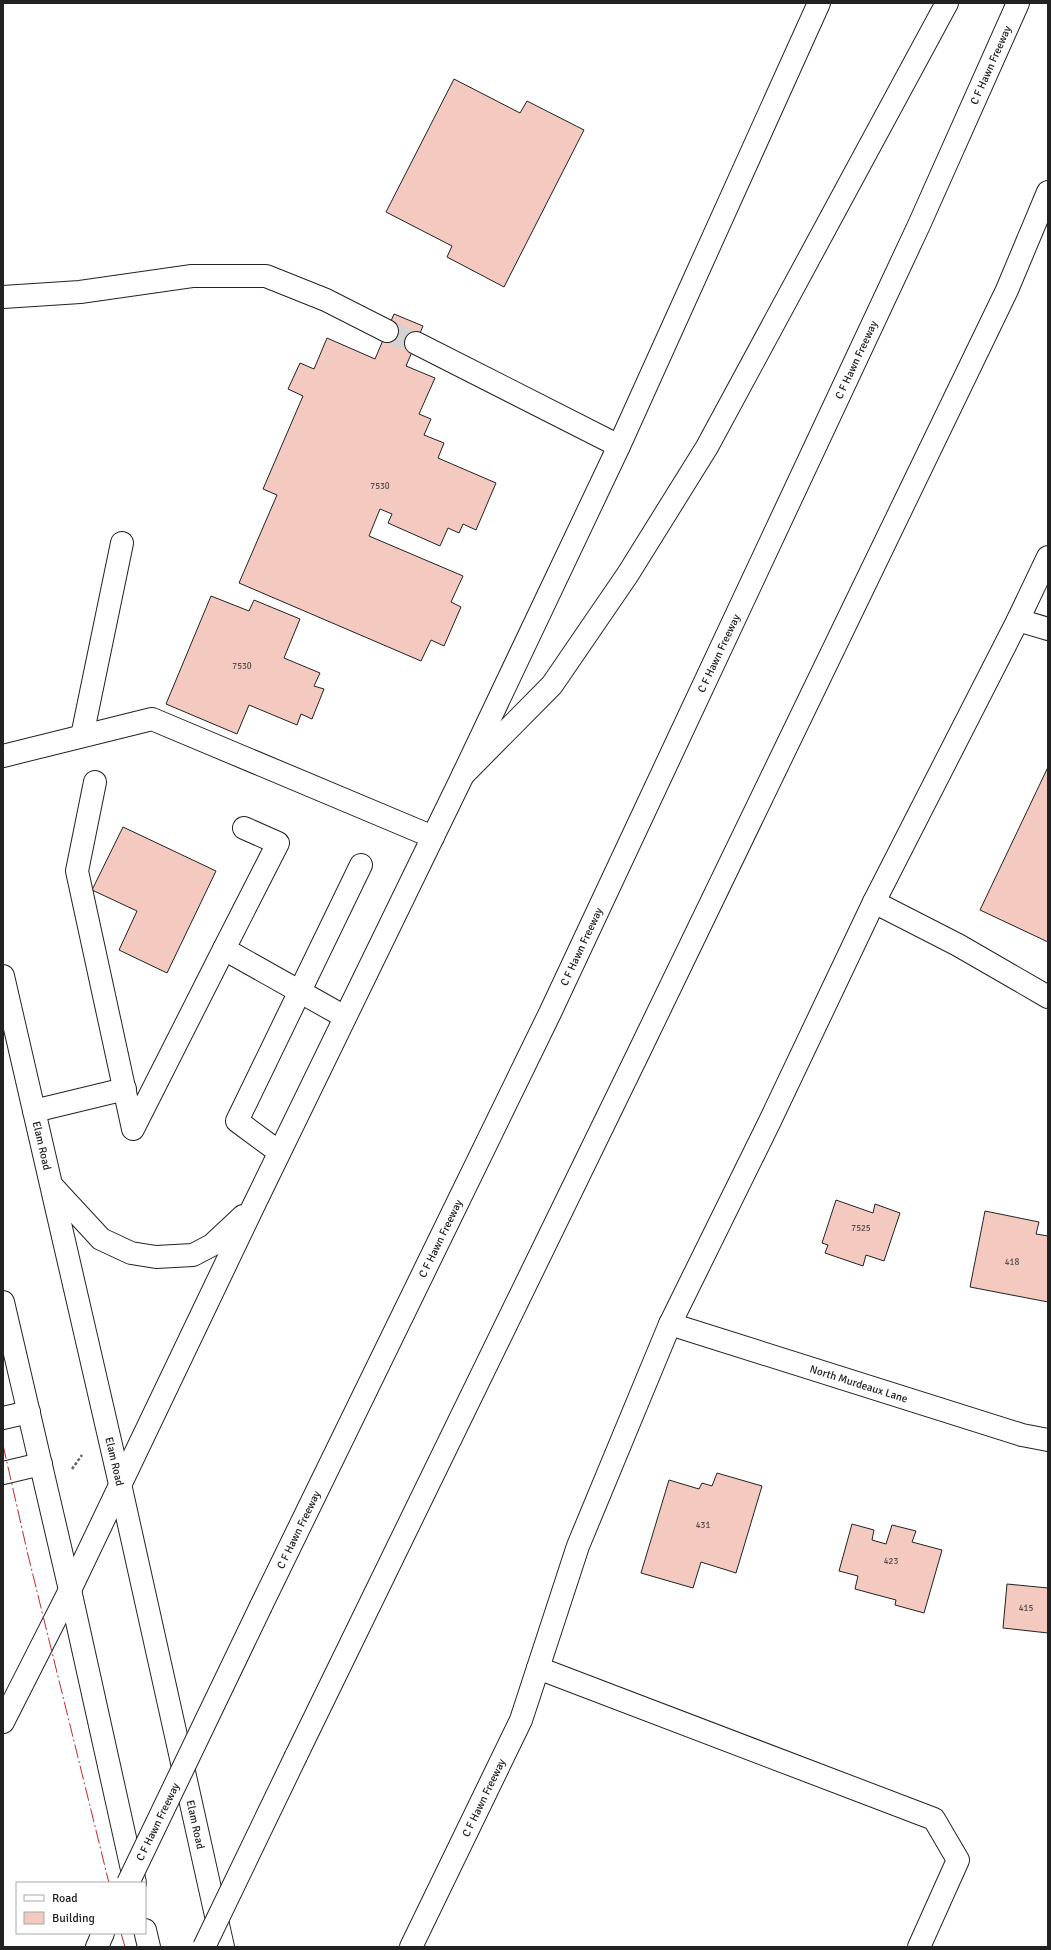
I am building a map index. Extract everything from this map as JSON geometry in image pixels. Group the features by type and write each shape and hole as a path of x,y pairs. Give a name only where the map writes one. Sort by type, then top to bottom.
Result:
{"main road":[{"path":"3,1722 70,1590 279,1152 463,775 619,446 819,3"},
{"path":"463,775 552,685 632,567 707,447 947,3"},
{"name":"C F Hawn Freeway","path":"128,1882 557,998 919,225 1018,3"},
{"path":"204,1947 641,1049 1004,297 1048,192"},
{"path":"3,297 80,292 192,276 266,276 326,300 387,331"},
{"path":"416,342 619,446"},
{"path":"82,736 122,543"},
{"name":"C F Hawn Freeway","path":"411,1947 521,1720 578,1546 670,1324 770,1121 874,902 1018,620 1048,557"},
{"path":"1018,620 1048,629"},
{"path":"3,756 152,719 433,838"},
{"path":"94,782 77,870 133,1129 278,844 244,828"},
{"path":"279,1152 237,1121 361,865"},
{"path":"874,902 958,945 1048,997"},
{"path":"224,949 345,1017"},
{"name":"Elam Road","path":"3,976 120,1484 222,1947"},
{"path":"34,1112 125,1089"},
{"path":"51,1186 101,1239 131,1253 156,1258 193,1255 212,1245 253,1207"},
{"path":"4,1314 41,1464 135,1882"},
{"name":"North Murdeaux Lane","path":"670,1324 1022,1436 1048,1440"},
{"path":"3,1418 28,1412"},
{"path":"3,1473 41,1464"},
{"path":"538,1668 934,1820 958,1860 919,1947"},
{"path":"97,1947 103,1934"},
{"path":"146,1934 149,1947"}],"path":[{"path":"69,1474 86,1450"}],"building":[{"path":"454,79 520,113 527,101 584,130 504,287 447,257 452,246 386,212"},
{"path":"394,314 423,326 406,366 435,378 419,414 431,419 424,435 444,443 438,458 496,483 476,530 463,524 459,533 448,528 440,546 388,523 392,514 380,509 369,536 463,576 451,602 461,607 444,646 431,640 421,661 239,583 277,495 263,489 303,396 288,389 300,363 314,369 327,338 375,359"},
{"path":"211,596 249,611 254,600 300,619 284,658 320,673 314,686 324,689 312,719 301,714 297,725 249,705 237,734 166,704"},
{"path":"1048,767 1048,942 980,910"},
{"path":"123,827 216,871 167,973 119,950 137,911 92,890"},
{"path":"836,1200 873,1213 875,1204 900,1213 884,1261 866,1255 863,1266 825,1253 828,1245 822,1243"},
{"path":"985,1211 1039,1222 1036,1234 1048,1236 1048,1302 970,1287"},
{"path":"717,1473 762,1486 736,1573 701,1562 693,1588 641,1573 669,1480 699,1489 702,1483 712,1486"},
{"path":"852,1524 874,1530 872,1540 886,1544 892,1525 916,1531 912,1542 942,1550 924,1613 895,1605 896,1600 855,1589 858,1576 839,1571"},
{"path":"1007,1584 1048,1588 1048,1633 1003,1628"}],"tunnel":[{"path":"387,331 416,343"}],"power":[{"path":"3,1445 28,1555 109,1882"},
{"path":"121,1934 125,1947"}]}
